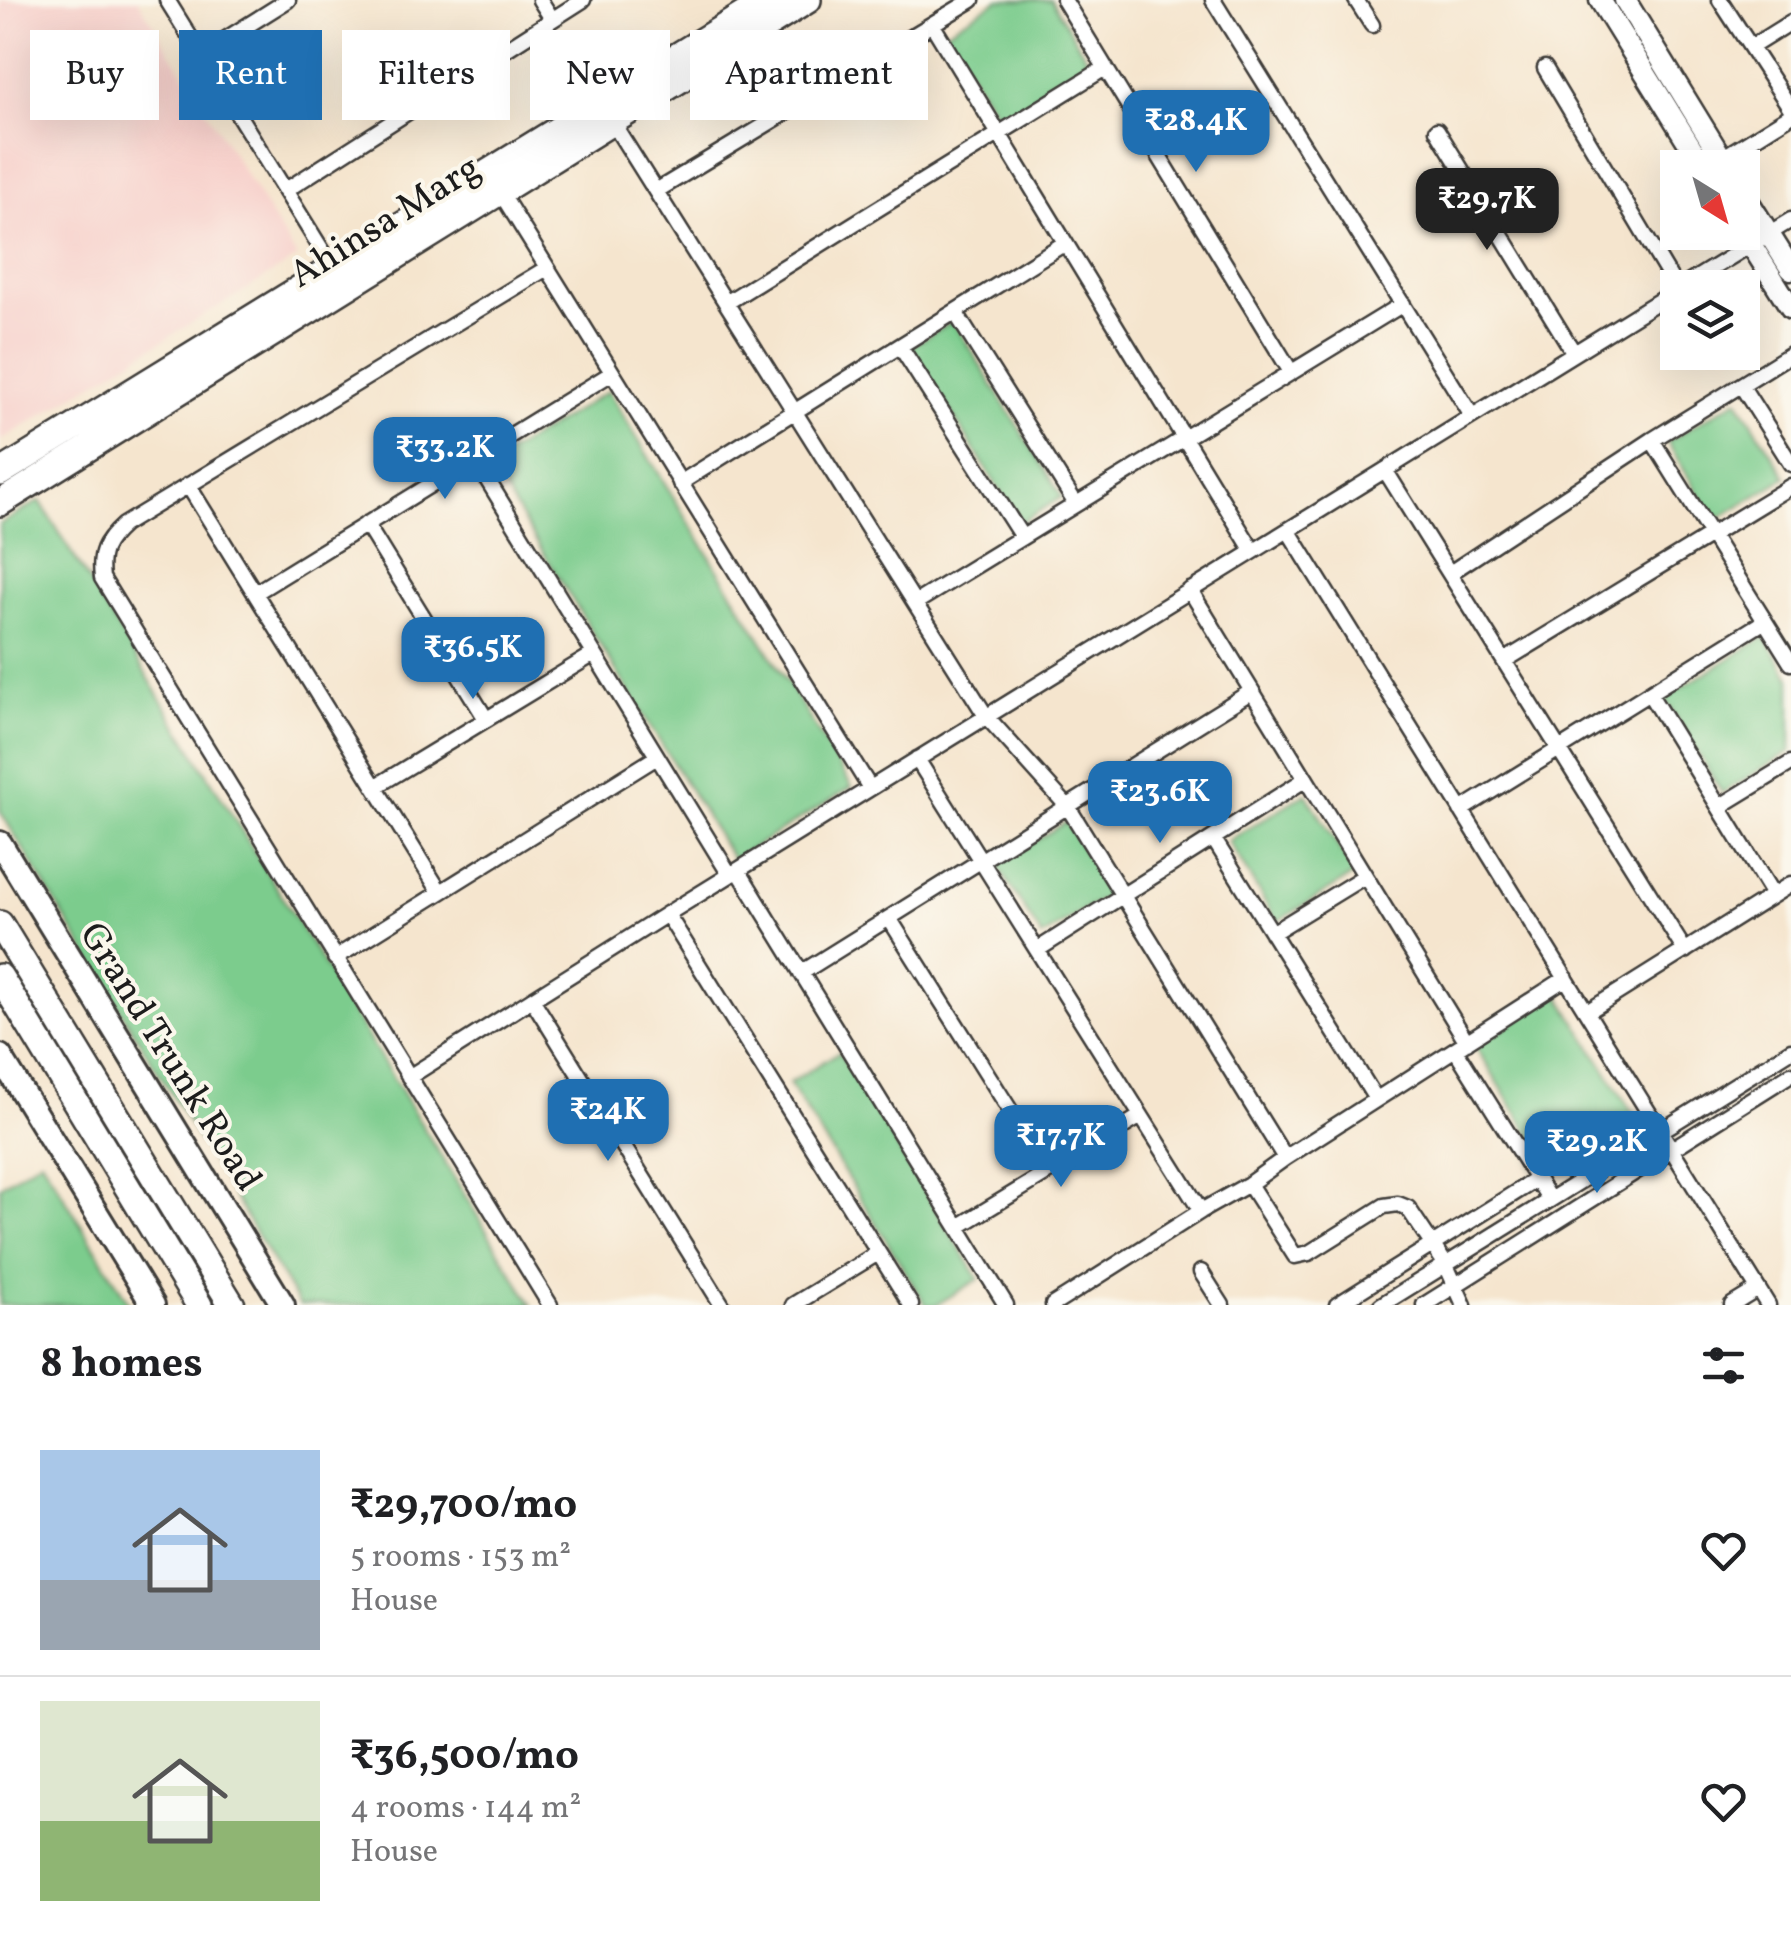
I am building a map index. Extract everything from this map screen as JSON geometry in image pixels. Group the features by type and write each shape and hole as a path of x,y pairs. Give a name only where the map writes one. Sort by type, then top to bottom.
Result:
{"highway":[{"name":"Ahinsa Marg","path":"670,68 768,0"},
{"name":"Ahinsa Marg","path":"670,77 808,0"},
{"name":"Ahinsa Marg","path":"0,503 339,278 593,120"},
{"name":"Ahinsa Marg","path":"0,473 339,278"},
{"path":"0,924 232,1305"},
{"path":"0,977 199,1305"}],"main road":[{"name":"Grand Trunk Road","path":"0,843 284,1305"},
{"path":"0,1056 152,1305"}],"street":[{"path":"167,0 186,30"},
{"path":"240,30 288,0"},
{"path":"540,0 552,19"},
{"path":"286,190 583,0"},
{"path":"656,191 972,0"},
{"path":"1064,0 1291,372"},
{"path":"1213,0 1472,416"},
{"path":"1356,0 1372,26"},
{"path":"1600,0 1708,150"},
{"path":"1625,0 1710,150"},
{"path":"1720,0 1791,112 1738,150"},
{"path":"1751,47 1791,22"},
{"path":"932,24 1253,552"},
{"path":"726,303 1106,68"},
{"path":"1545,68 1667,270"},
{"path":"243,120 339,278"},
{"path":"611,120 986,716 1068,806 1285,1158"},
{"path":"1438,130 1574,353"},
{"path":"494,182 870,788"},
{"path":"1760,233 1791,220"},
{"path":"1760,241 1791,268"},
{"path":"680,483 1065,243"},
{"path":"1760,248 1791,308"},
{"path":"1704,270 1734,250"},
{"path":"547,268 123,525 108,538 99,556 102,578 550,1305"},
{"path":"409,1077 1660,299"},
{"path":"915,603 1403,304"},
{"path":"956,312 1076,504"},
{"path":"900,346 1022,537"},
{"path":"1450,573 1791,354"},
{"path":"255,593 612,373"},
{"path":"1741,385 1791,464"},
{"path":"1652,440 1791,663"},
{"path":"474,458 657,757 801,973 1006,1305"},
{"path":"1385,470 1685,950"},
{"path":"188,486 440,892"},
{"path":"1504,661 1791,486"},
{"path":"366,524 486,719"},
{"path":"1288,530 1768,1305"},
{"path":"1190,590 1365,876 1550,1200"},
{"path":"1461,810 1765,621"},
{"path":"375,787 594,654"},
{"path":"801,973 1252,692"},
{"path":"1649,693 1774,896"},
{"path":"335,958 657,757"},
{"path":"917,759 1201,1211"},
{"path":"1720,808 1791,763"},
{"path":"1037,950 1306,780"},
{"path":"1213,838 1376,1100"},
{"path":"1272,934 1365,876"},
{"path":"1587,1012 1791,884"},
{"path":"667,914 911,1305"},
{"path":"889,918 1049,1172"},
{"path":"1053,1305 1249,1184 1566,978"},
{"path":"532,999 722,1305"},
{"path":"1381,1305 1791,1050"},
{"path":"1424,1305 1791,1074"},
{"path":"958,1228 1141,1116"},
{"path":"1338,1305 1537,1179"},
{"path":"1249,1184 1295,1256 1309,1253 1384,1206 1398,1204 1408,1208 1446,1265 1464,1305"},
{"path":"793,1305 878,1253"},
{"path":"1201,1272 1222,1305"},
{"path":"1732,1305 1758,1289"}],"shaded area":[{"path":"0,0 138,0 156,30 30,30 30,120 159,120 159,34 179,67 179,120 212,120 297,258 0,441"}],"green space":[{"path":"998,0 1051,0 1093,68 1002,124 945,32"},
{"path":"953,321 1062,497 1020,523 910,347"},
{"path":"608,391 852,787 733,860 489,465"},
{"path":"1738,399 1786,477 1715,521 1667,442"},
{"path":"40,501 532,1305 299,1305 0,811 0,524"},
{"path":"1765,637 1791,679 1791,751 1722,793 1664,698"},
{"path":"1306,793 1355,874 1277,922 1228,841"},
{"path":"1066,822 1111,893 1042,937 997,865"},
{"path":"1558,993 1637,1120 1554,1173 1475,1046"},
{"path":"839,1052 979,1279 936,1305 926,1305 789,1083"},
{"path":"41,1159 130,1305 0,1305 0,1186"}]}
